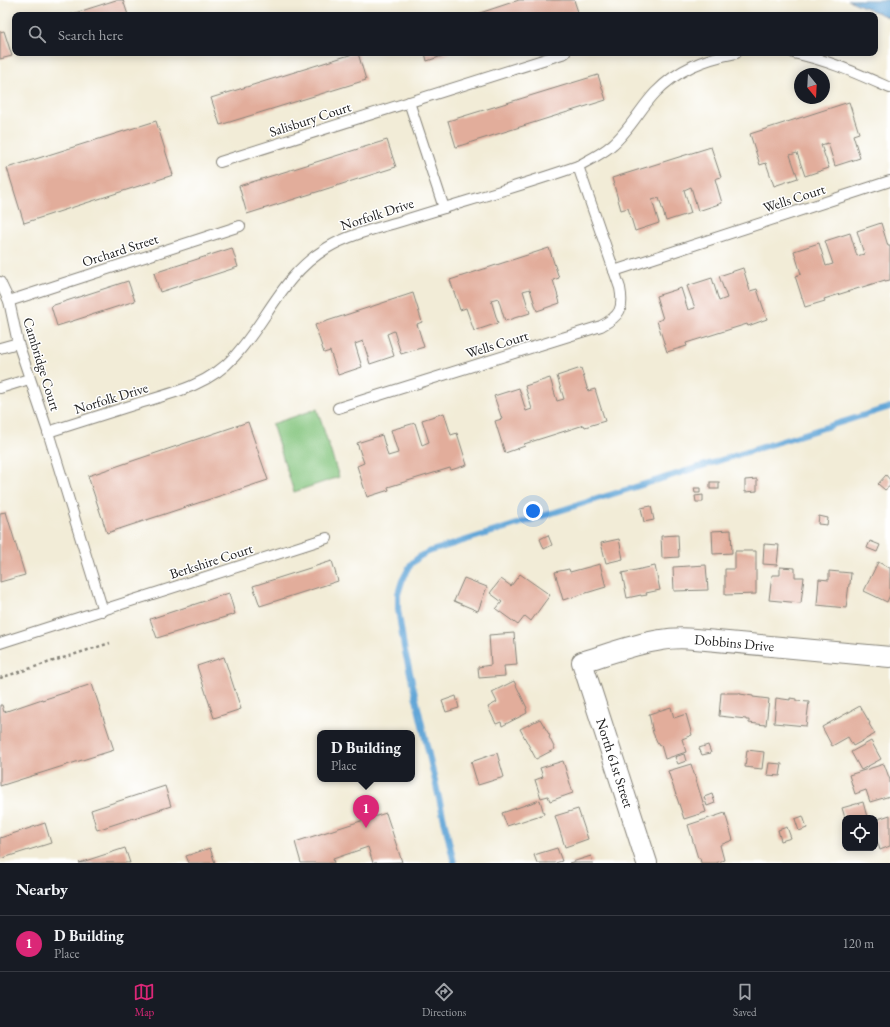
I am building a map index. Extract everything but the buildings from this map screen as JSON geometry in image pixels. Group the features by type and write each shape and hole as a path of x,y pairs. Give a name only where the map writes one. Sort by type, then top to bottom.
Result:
{"street":[{"name":"Dobbins Drive","path":"582,662 631,646 678,638 890,657"},
{"name":"North 61st Street","path":"582,662 647,863"}],"lane":[{"name":"Salisbury Court","path":"220,162 555,56"},
{"name":"Norfolk Drive","path":"48,432 189,388 216,373 234,358 251,336 283,287 312,256 329,246 348,238 578,166 612,145 655,93 680,72 704,60 722,56"},
{"path":"809,56 838,66 890,88"},
{"path":"409,102 444,208"},
{"name":"Wells Court","path":"338,408 601,326 613,319 619,311 622,300 620,288 578,166"},
{"name":"Wells Court","path":"614,271 890,181"},
{"name":"Orchard Street","path":"9,301 240,226"},
{"name":"Cambridge Court","path":"0,282 9,301 18,343 48,432"},
{"path":"0,348 18,343"},
{"path":"0,388 29,379"},
{"path":"48,432 103,611"},
{"name":"Berkshire Court","path":"0,644 327,538"}],"path":[{"path":"0,678 110,644"}],"green space":[{"path":"317,409 339,477 294,492 272,424"}],"water":[{"path":"848,0 890,0 890,18"}],"waterway":[{"path":"454,863 404,647 398,609 398,594 402,581 411,564 428,552 890,407"}],"place":[{"name":"D Building","path":"366,828"}]}
